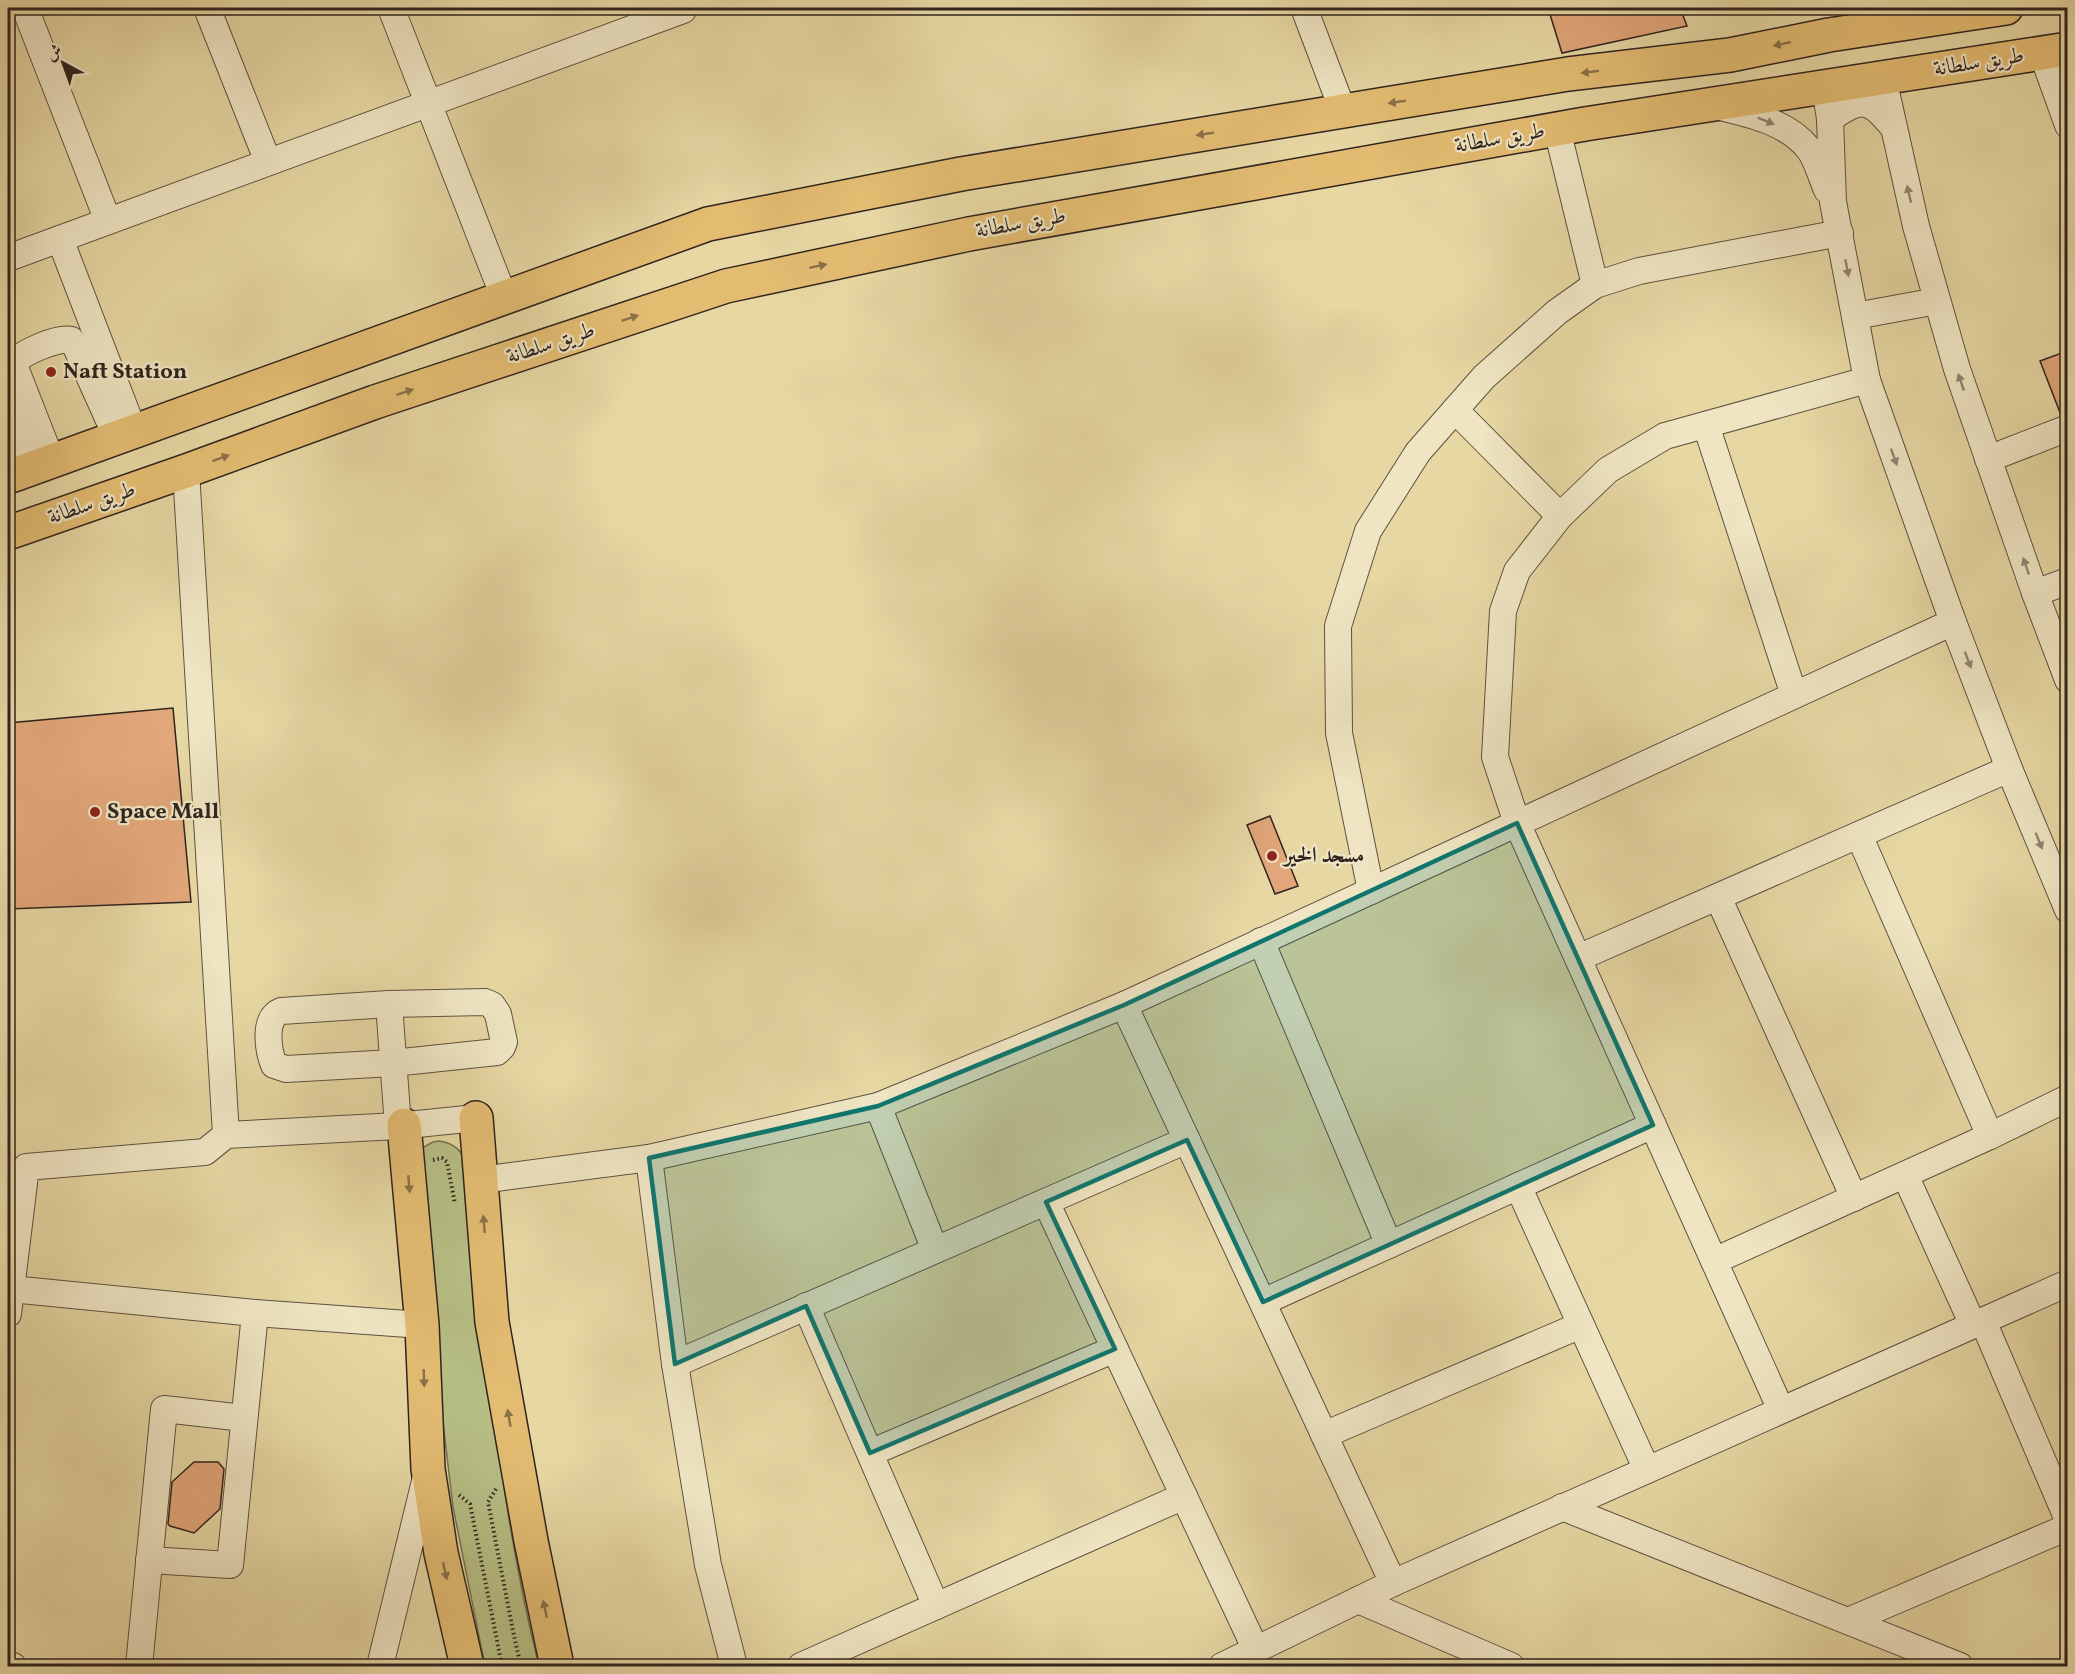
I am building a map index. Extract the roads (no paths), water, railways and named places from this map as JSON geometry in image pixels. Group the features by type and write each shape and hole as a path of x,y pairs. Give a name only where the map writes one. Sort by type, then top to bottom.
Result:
{"main road":[{"path":"29,470 708,224 961,174 1568,74 1730,55 1829,21 2006,8"},
{"name":"طريق سلطانة","path":"8,533 375,402 726,286 969,234 1557,129 2055,51"},
{"path":"476,1118 492,1322 531,1541 557,1666"},
{"path":"401,1126 422,1325 428,1469 441,1553 467,1666"}],"street":[{"path":"26,8 108,221"},
{"path":"207,8 267,162"},
{"path":"392,8 504,297"},
{"path":"1304,8 1343,111"},
{"path":"8,258 682,10"},
{"path":"2055,51 2067,125"},
{"path":"1883,78 1916,225 1957,369 2067,680"},
{"path":"1825,86 1830,119 1833,202 1867,380 1953,622 2010,771 2067,910"},
{"path":"1830,119 1851,104 1861,103 1881,111 1893,127"},
{"path":"1710,105 1756,116 1784,128 1809,148 1833,202"},
{"path":"1557,129 1595,285"},
{"path":"1371,891 1340,733 1338,626 1368,531 1418,452 1492,370 1557,312 1595,285 1639,271 1840,233"},
{"path":"60,239 125,435"},
{"path":"1856,316 1937,301"},
{"path":"29,470 15,362 24,353 63,339 71,340 125,435"},
{"path":"1781,1410 1517,823 1495,757 1503,611 1517,572 1560,516 1608,470 1665,436 1867,380"},
{"path":"1455,410 1560,516"},
{"path":"8,415 29,470"},
{"path":"1706,424 1794,695"},
{"path":"1988,459 2067,428"},
{"path":"186,471 226,1135"},
{"path":"2035,593 2067,581"},
{"path":"481,1180 649,1158 878,1106 1124,1005 1953,622"},
{"path":"1578,958 2002,772 2010,771"},
{"path":"1859,835 1990,1136"},
{"path":"1718,897 1854,1198"},
{"path":"1261,941 1389,1245"},
{"path":"485,1002 492,1005 498,1014 504,1042 497,1052 393,1063 286,1069 274,1065 270,1055 270,1022 274,1014 281,1011 388,1004 485,1002"},
{"path":"388,1004 401,1126"},
{"path":"1124,1005 1393,1583"},
{"path":"1714,1262 1990,1136 2067,1098"},
{"path":"878,1106 935,1250"},
{"path":"422,1325 255,1313 9,1302 26,1167 205,1152 226,1135 401,1126 476,1118"},
{"path":"1263,1302 1653,1125"},
{"path":"675,1364 1187,1140"},
{"path":"649,1158 675,1364 708,1565 734,1666"},
{"path":"1905,1175 1978,1323 2067,1520"},
{"path":"1518,1186 1647,1470"},
{"path":"1046,1202 1256,1650"},
{"path":"1222,1666 1393,1583 2067,1283"},
{"path":"807,1306 936,1606"},
{"path":"150,1560 230,1565 255,1313"},
{"path":"1324,1435 1581,1325"},
{"path":"870,1453 1115,1348"},
{"path":"139,1666 164,1409 244,1418"},
{"path":"381,1666 428,1469"},
{"path":"801,1666 1184,1496"},
{"path":"1562,1507 1960,1666"},
{"path":"1848,1621 2067,1527"},
{"path":"1358,1600 1511,1666"},
{"path":"8,1666 13,1666"}],"place":[{"name":"Naft Station","path":"51,372"},
{"name":"Space Mall","path":"95,812"},
{"name":"مسجد الخير","path":"1272,856"}]}
